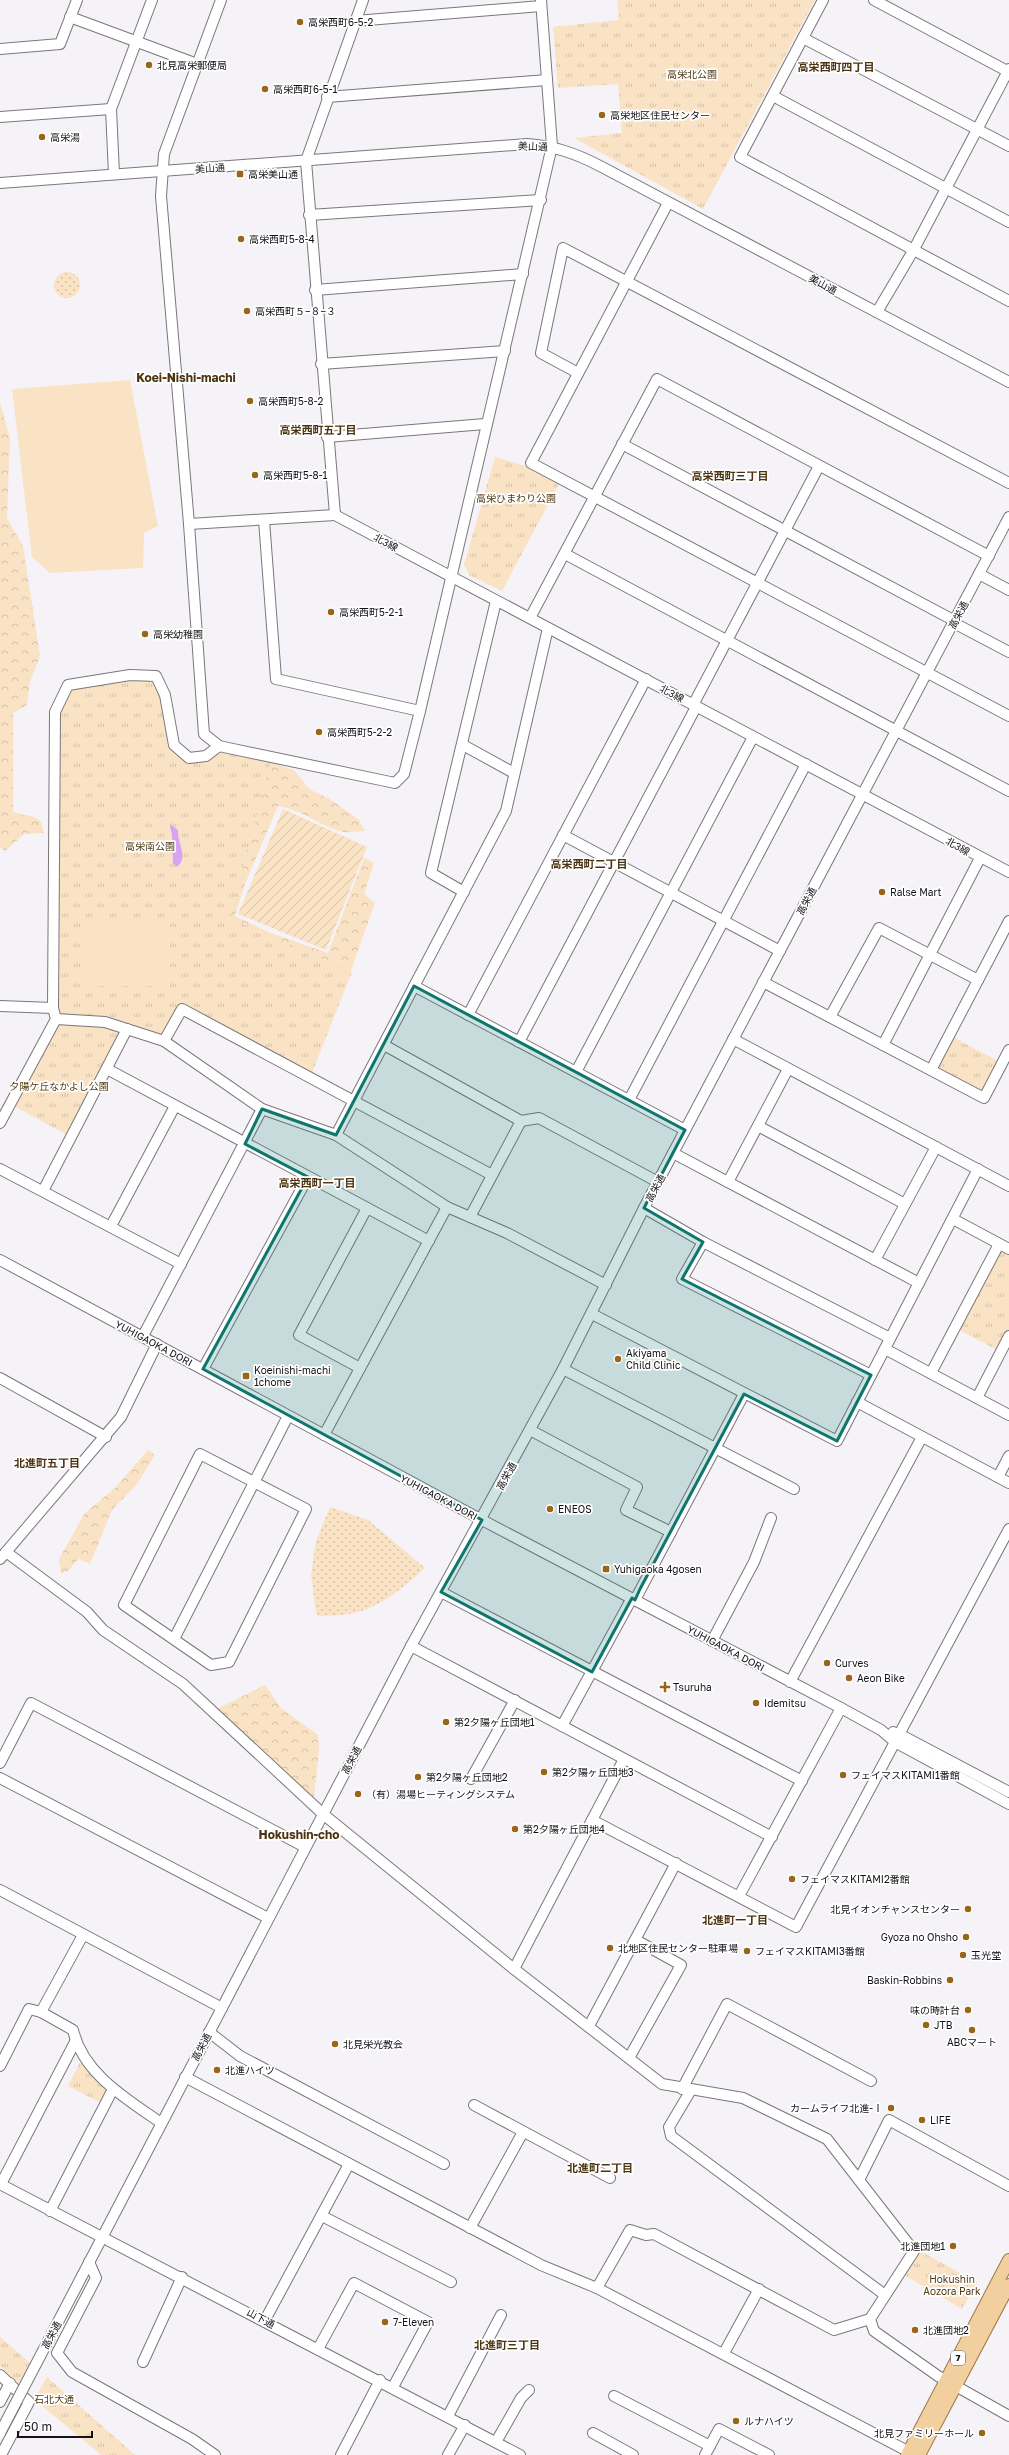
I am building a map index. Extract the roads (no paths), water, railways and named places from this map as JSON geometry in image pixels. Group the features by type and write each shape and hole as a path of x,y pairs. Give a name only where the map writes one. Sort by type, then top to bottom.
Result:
{"main road":[{"name":"7","path":"951,2384 1009,2260"},
{"name":"7","path":"912,2454 1009,2285"}],"street":[{"path":"0,49 60,44 77,0"},
{"path":"114,174 111,109 152,0"},
{"path":"221,0 164,154 160,196 189,524 204,734 219,746 395,783 404,774 420,711 486,424 541,200 552,146 541,3 355,20"},
{"path":"189,524 335,515 321,364 306,161 327,96 363,0"},
{"path":"823,0 740,157 913,251 1009,301"},
{"path":"874,0 1009,71 913,251 877,312"},
{"path":"70,17 197,64"},
{"path":"803,38 1009,146"},
{"path":"327,96 547,80"},
{"path":"773,96 1009,222"},
{"path":"0,117 111,109"},
{"name":"美山通","path":"0,183 527,144 552,146 573,152 1009,382"},
{"path":"309,215 541,200"},
{"path":"668,203 628,282 531,463 1009,716"},
{"path":"578,373 541,353 563,248 1009,483"},
{"path":"315,290 523,274"},
{"path":"321,364 505,351"},
{"path":"530,618 657,379 989,556"},
{"path":"327,437 486,424"},
{"path":"622,444 1009,652"},
{"path":"519,1042 695,706 727,639 819,466"},
{"name":"北3線","path":"335,515 863,794 980,858 1009,872"},
{"path":"264,520 276,679 420,711"},
{"name":"高栄通","path":"0,2432 103,2238 305,1847 441,1592 482,1520 563,1369 644,1208 979,574 1008,522"},
{"path":"565,554 727,639 1009,791"},
{"path":"979,574 1009,590"},
{"path":"464,892 431,873 463,745 496,601"},
{"path":"336,1135 506,811 548,628"},
{"path":"0,1123 56,1019 53,1008 55,712 68,685 130,675 156,676 165,695 174,745 189,758 206,756 219,746"},
{"path":"468,1015 646,679"},
{"path":"576,1072 753,737"},
{"path":"463,745 514,773"},
{"path":"629,1100 725,921 806,764"},
{"path":"563,835 780,951"},
{"path":"883,1045 980,858"},
{"path":"931,1070 1009,921"},
{"path":"830,1017 879,928 978,980"},
{"path":"763,982 984,1098 1009,1050"},
{"path":"414,986 685,1130"},
{"path":"0,1006 53,1008"},
{"path":"164,1041 182,1009 492,1176"},
{"path":"56,1019 105,1022 164,1041 262,1109 336,1135 447,1207 507,1232 606,1285"},
{"path":"43,1191 127,1029"},
{"path":"733,1039 1009,1186"},
{"path":"384,1045 521,1121 539,1118 658,1182"},
{"path":"106,1069 429,1241"},
{"path":"728,1182 788,1069"},
{"path":"112,1226 175,1106"},
{"path":"143,1336 262,1109"},
{"path":"470,1217 521,1121"},
{"path":"758,1126 905,1204"},
{"path":"875,1260 936,1147"},
{"path":"673,1153 919,1283"},
{"path":"0,1169 112,1226 181,1264"},
{"path":"592,1314 837,1441 978,1170"},
{"path":"204,1370 308,1177"},
{"path":"324,1435 447,1207"},
{"path":"360,1368 299,1335 367,1208"},
{"path":"644,1208 702,1242 890,1338"},
{"path":"953,1219 1009,1249"},
{"path":"702,1242 682,1279 871,1375"},
{"path":"931,1373 1000,1244"},
{"name":"YUHIGAOKA DORI","path":"0,1260 482,1520 881,1730 1009,1792"},
{"path":"977,1398 1009,1336"},
{"path":"157,1344 122,1417 3,1555 87,1612 103,1630 183,1684 323,1814 514,1969 662,2084 687,2090 743,2098 826,2139 914,2251 870,2318 834,2330 654,2234 646,2235 630,2230 597,2288"},
{"path":"884,1349 1009,1415"},
{"path":"563,1369 794,1489"},
{"path":"0,1378 106,1437"},
{"path":"562,1726 672,1532 744,1394"},
{"path":"857,1402 1009,1483"},
{"path":"174,1639 288,1416"},
{"path":"530,1430 638,1487 626,1510 672,1532"},
{"path":"790,1682 922,1437"},
{"path":"200,1454 254,1482 306,1509 230,1662 211,1666 124,1605 200,1454"},
{"path":"998,1477 1009,1456"},
{"path":"712,1641 754,1562 771,1518"},
{"path":"592,1820 740,1896 796,1927 1009,1529"},
{"path":"441,1592 802,1781"},
{"path":"412,1646 772,1837"},
{"path":"470,1779 514,1700"},
{"path":"0,1763 30,1703 305,1847"},
{"path":"740,1896 841,1708"},
{"name":"YUHIGAOKA DORI","path":"897,1738 1009,1804"},
{"path":"514,1969 624,1759"},
{"path":"0,1778 268,1918"},
{"path":"589,2026 676,1863"},
{"path":"0,1890 222,2008"},
{"path":"41,2012 83,1935"},
{"path":"629,2058 681,1965 636,1940"},
{"path":"871,2081 727,2004 669,2127 671,2136 885,2295"},
{"path":"0,2066 29,2009 41,2012 73,2030 75,2042 86,2059 113,2089 161,2124"},
{"path":"209,2032 240,2056 444,2164"},
{"path":"0,2184 75,2042"},
{"path":"185,2077 541,2265 597,2288 724,2353 912,2454"},
{"path":"50,2211 113,2089"},
{"path":"474,2105 610,2178"},
{"path":"859,2180 889,2120 1009,2186"},
{"path":"470,2228 523,2132"},
{"path":"265,2320 349,2164"},
{"name":"山下通","path":"0,2184 380,2380 465,2425 515,2454"},
{"path":"322,2216 451,2282"},
{"path":"89,2262 96,2278 57,2353 72,2372 192,2439 215,2455"},
{"path":"143,2362 182,2277"},
{"path":"318,2349 354,2283 428,2322 393,2387"},
{"path":"724,2353 759,2289"},
{"path":"448,2416 501,2315"},
{"path":"870,2318 874,2331 951,2384 1009,2416"},
{"path":"0,2375 29,2402 5,2454"},
{"path":"341,2455 380,2380"},
{"path":"0,2402 10,2383"},
{"path":"496,2442 521,2398 529,2390"},
{"path":"614,2396 710,2446"},
{"path":"448,2455 465,2425"},
{"path":"705,2455 719,2429 769,2455"},
{"path":"593,2433 633,2455"}],"place":[{"name":"高栄西町6-5-2","path":"300,22"},
{"name":"北見高栄郵便局","path":"149,65"},
{"name":"高栄西町6-5-1","path":"265,89"},
{"name":"高栄地区住民センター","path":"602,115"},
{"name":"高栄湯","path":"42,137"},
{"name":"高栄美山通","path":"240,174"},
{"name":"高栄西町5-8-4","path":"241,239"},
{"name":"高栄西町５−８−３","path":"247,311"},
{"name":"高栄西町5-8-2","path":"250,401"},
{"name":"高栄西町5-8-1","path":"255,475"},
{"name":"高栄西町5-2-1","path":"331,612"},
{"name":"高栄幼稚園","path":"145,634"},
{"name":"高栄西町5-2-2","path":"319,732"},
{"name":"Ralse Mart","path":"882,892"},
{"name":"Akiyama Child Clinic","path":"618,1359"},
{"name":"Koeinishi-machi 1chome","path":"246,1376"},
{"name":"ENEOS","path":"550,1509"},
{"name":"Yuhigaoka 4gosen","path":"606,1569"},
{"name":"Curves","path":"827,1663"},
{"name":"Aeon Bike","path":"849,1678"},
{"name":"Tsuruha","path":"665,1687"},
{"name":"Idemitsu","path":"756,1703"},
{"name":"第2夕陽ヶ丘団地1","path":"446,1722"},
{"name":"第2夕陽ヶ丘団地3","path":"544,1772"},
{"name":"フェイマスKITAMI1番館","path":"843,1775"},
{"name":"第2夕陽ヶ丘団地2","path":"418,1777"},
{"name":"（有）湯場ヒーティングシステム","path":"358,1794"},
{"name":"第2夕陽ヶ丘団地4","path":"515,1829"},
{"name":"フェイマスKITAMI2番館","path":"792,1879"},
{"name":"北見イオンチャンスセンター","path":"968,1909"},
{"name":"Gyoza no Ohsho","path":"966,1937"},
{"name":"北地区住民センター駐車場","path":"610,1948"},
{"name":"フェイマスKITAMI3番館","path":"747,1951"},
{"name":"玉光堂","path":"963,1955"},
{"name":"Baskin-Robbins","path":"950,1980"},
{"name":"味の時計台","path":"968,2010"},
{"name":"JTB","path":"926,2025"},
{"name":"ABCマート","path":"972,2030"},
{"name":"北見栄光教会","path":"335,2044"},
{"name":"北進ハイツ","path":"217,2070"},
{"name":"カームライフ北進‐Ⅰ","path":"891,2108"},
{"name":"LIFE","path":"922,2120"},
{"name":"北進団地1","path":"953,2246"},
{"name":"7-Eleven","path":"385,2322"},
{"name":"北進団地2","path":"915,2330"},
{"name":"ルナハイツ","path":"736,2421"},
{"name":"北見ファミリーホール","path":"982,2433"}],"district":[{"name":"高栄西町四丁目","path":"836,67"},
{"name":"Koei-Nishi-machi","path":"186,378"},
{"name":"高栄西町五丁目","path":"318,430"},
{"name":"高栄西町三丁目","path":"730,476"},
{"name":"高栄西町二丁目","path":"589,864"},
{"name":"高栄西町一丁目","path":"317,1183"},
{"name":"北進町五丁目","path":"47,1463"},
{"name":"Hokushin-cho","path":"299,1835"},
{"name":"北進町一丁目","path":"735,1920"},
{"name":"北進町二丁目","path":"600,2168"},
{"name":"北進町三丁目","path":"507,2345"}],"park label":[{"name":"高栄北公園","path":"692,74"},
{"name":"高栄ひまわり公園","path":"516,498"},
{"name":"高栄南公園","path":"150,846"},
{"name":"夕陽ケ丘なかよし公園","path":"59,1086"},
{"name":"Hokushin Aozora Park","path":"952,2284"},
{"name":"石北大通","path":"54,2399"}]}
